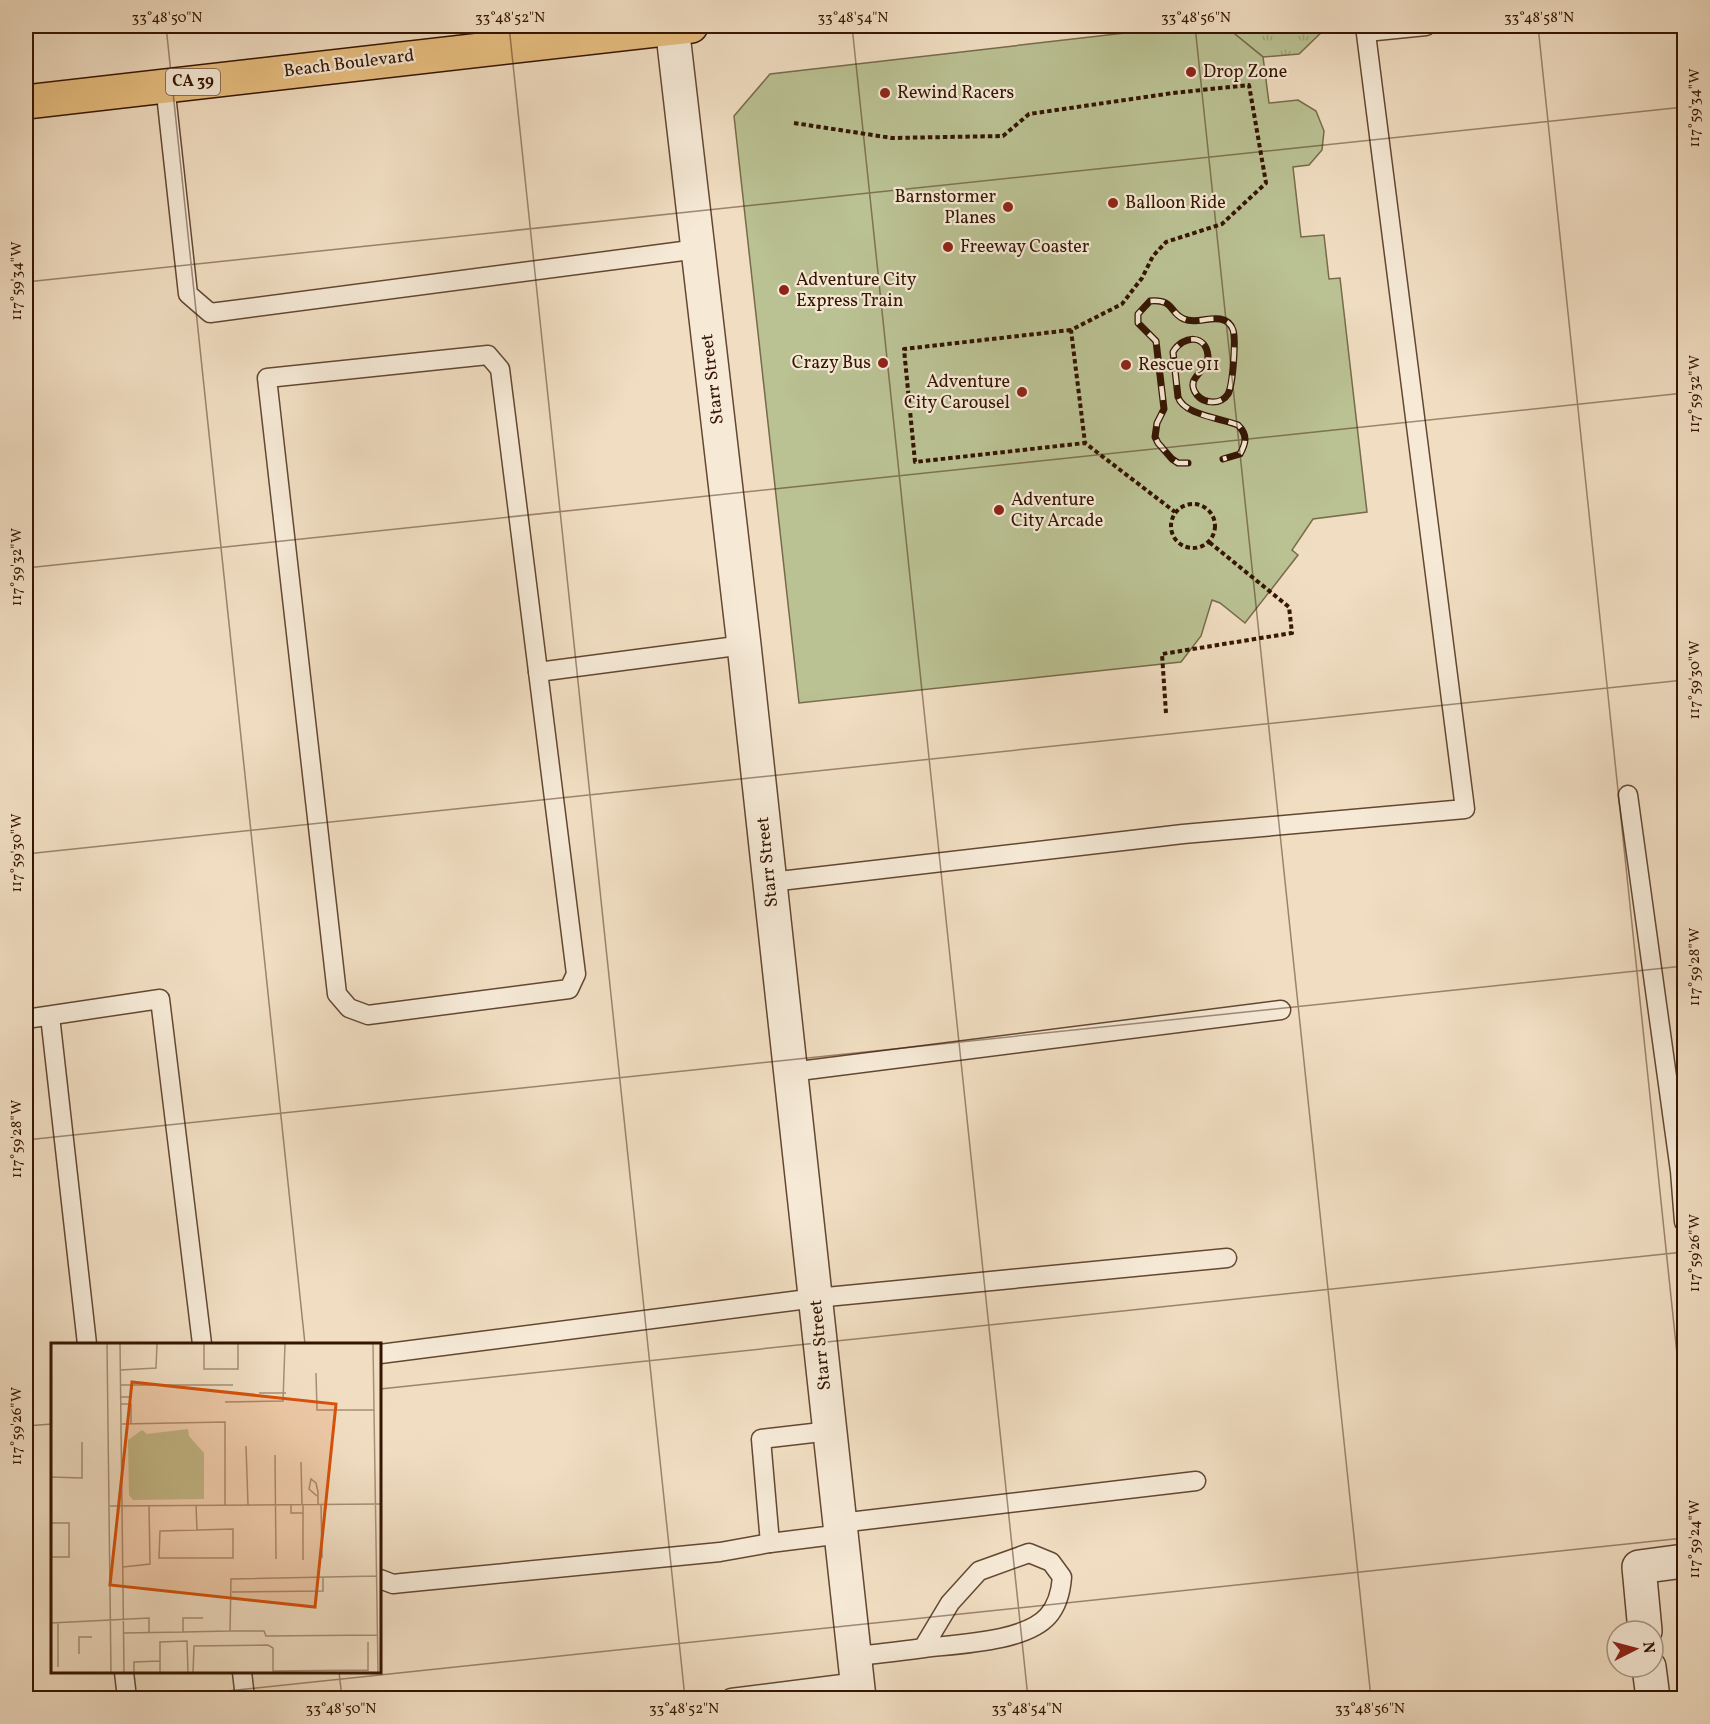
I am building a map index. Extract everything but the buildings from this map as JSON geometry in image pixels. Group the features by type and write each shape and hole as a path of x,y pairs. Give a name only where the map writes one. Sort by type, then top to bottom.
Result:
{"main road":[{"name":"Beach Boulevard","path":"26,102 678,26"}],"street":[{"name":"Starr Street","path":"678,26 698,249 771,882 857,1679"},
{"path":"1645,1619 1639,1567 1684,1561"},
{"path":"1651,1679 1653,1698"}],"lane":[{"path":"771,882 1183,834 1465,809 1366,29 1426,26"},
{"path":"165,86 188,294 210,313 698,249"},
{"path":"488,355 500,369 538,672 576,974 569,989 368,1015 349,1008 337,994 267,378 488,355"},
{"path":"538,672 744,645"},
{"path":"1628,795 1680,1171 1684,1222"},
{"path":"26,1019 160,999 202,1343"},
{"path":"790,1072 1281,1010"},
{"path":"50,1016 87,1343"},
{"path":"381,1353 816,1298 1227,1258"},
{"path":"770,1543 761,1439 830,1431"},
{"path":"381,1579 393,1584 720,1552 841,1528 1196,1481"},
{"path":"731,1698 857,1679 923,1648 972,1643 1004,1637 1032,1628 1048,1616 1061,1591 1062,1577 1051,1562 1029,1554 979,1571 950,1603 923,1648"},
{"path":"124,1673 128,1698"},
{"path":"242,1673 245,1698"}],"path":[{"path":"794,123 892,138 1003,136 1029,114 1173,93 1249,85 1266,183 1222,224 1166,242 1153,256 1142,278 1122,304 1071,330 904,349 915,462 1085,443 1175,512"},
{"path":"1071,330 1085,443"},
{"path":"1194,503 1209,510 1213,515 1216,530 1209,542 1200,548 1192,549 1184,547 1175,540 1171,525 1175,512 1194,503"},
{"path":"1166,713 1162,654 1292,633 1289,607 1209,542"}],"green space":[{"path":"1186,26 1225,26 1263,57 1269,103 1298,100 1316,111 1324,131 1322,150 1309,165 1293,167 1301,237 1324,235 1329,279 1340,278 1367,512 1313,519 1292,550 1298,555 1245,623 1220,603 1212,600 1201,636 1181,662 799,703 734,116 770,74"},
{"path":"1225,26 1328,26 1299,54 1263,57"}],"railway":[{"path":"1188,463 1178,463 1172,459 1155,437 1157,423 1164,409 1156,341 1138,323 1138,314 1150,301 1168,304 1184,319 1193,321 1220,319 1232,328 1234,352 1231,381 1228,394 1220,401 1204,400 1193,389 1195,379 1207,362 1208,356 1203,344 1194,339 1188,340 1182,342 1173,352 1178,397 1182,403 1195,412 1238,425 1245,436 1245,443 1240,454 1223,459"}],"place":[{"name":"Drop Zone","path":"1191,72"},
{"name":"Rewind Racers","path":"885,93"},
{"name":"Balloon Ride","path":"1113,203"},
{"name":"Barnstormer Planes","path":"1008,207"},
{"name":"Freeway Coaster","path":"948,247"},
{"name":"Adventure City Express Train","path":"784,290"},
{"name":"Crazy Bus","path":"883,363"},
{"name":"Rescue 911","path":"1126,365"},
{"name":"Adventure City Carousel","path":"1022,392"},
{"name":"Adventure City Arcade","path":"999,510"}]}
